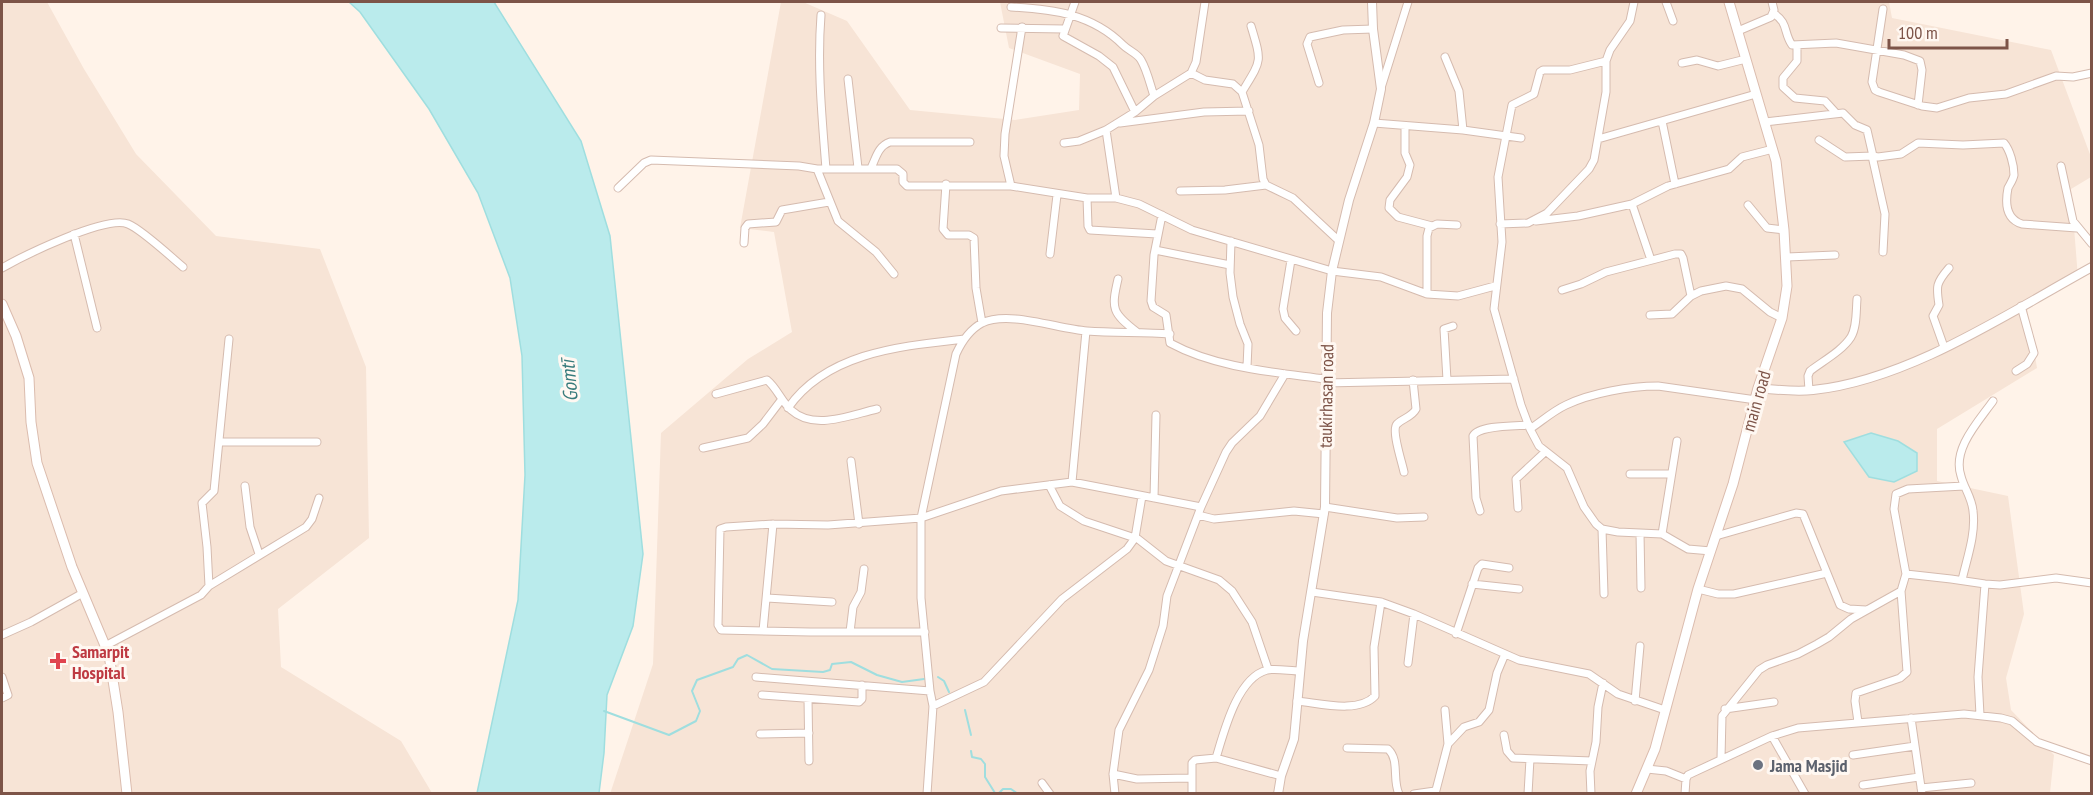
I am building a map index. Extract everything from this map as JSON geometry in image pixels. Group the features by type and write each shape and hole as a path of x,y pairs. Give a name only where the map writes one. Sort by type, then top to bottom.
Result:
{"main road":[{"name":"main road","path":"1636,794 1647,769 1698,589 1733,484 1758,388 1782,318 1787,286 1787,257 1780,186 1773,149 1729,2"},
{"path":"2,304 16,336 29,378 31,422 37,463 72,567 109,655 127,794"}],"street":[{"path":"1075,2 1064,30 1065,38 1100,56 1113,67 1135,112"},
{"path":"1064,143 1079,141 1106,130 1191,73 1196,63 1204,2"},
{"name":"taukirhasan road","path":"1278,794 1281,776 1294,739 1303,641 1325,510 1325,381 1327,313 1332,271 1338,240 1374,123 1381,89 1372,2"},
{"path":"1381,89 1408,2"},
{"path":"1533,221 1553,207 1589,169 1594,160 1606,92 1606,61 1610,50 1630,21 1634,2"},
{"path":"1666,2 1673,21"},
{"path":"1772,2 1773,14"},
{"path":"1011,7 1070,14 1110,32 1142,61 1155,96"},
{"path":"1883,9 1872,82 1875,90 1918,105 1929,108 1943,107 1969,98 2013,92 2056,76 2073,77 2091,74"},
{"path":"1738,31 1767,19 1773,14"},
{"path":"1773,14 1780,17 1786,26 1792,45 1836,43 1904,55 1920,61 1922,70 1918,105"},
{"path":"821,15 819,86 826,169"},
{"path":"1242,92 1258,66 1260,57 1251,26"},
{"path":"1011,186 1004,156 1005,134 1022,27"},
{"path":"1001,28 1064,30"},
{"path":"1319,83 1307,44 1310,38 1343,30 1373,29"},
{"path":"1797,45 1797,61 1783,78 1783,87 1795,98 1825,101 1836,113"},
{"path":"1445,57 1459,91 1463,130"},
{"path":"1682,63 1697,60 1718,66 1746,59"},
{"path":"1606,61 1570,70 1543,70 1540,72 1534,94 1512,105 1498,177 1502,242 1494,309 1514,379 1539,446 1568,468 1584,507 1596,524 1602,529 1618,532 1662,534 1688,549 1711,551"},
{"path":"1191,73 1205,80 1233,84 1242,92 1259,145 1263,179 1266,185"},
{"path":"848,80 858,168"},
{"path":"1598,139 1756,94"},
{"path":"1118,123 1204,112 1249,111"},
{"path":"1765,122 1843,113 1855,125 1867,130 1885,214 1883,252"},
{"path":"1662,121 1675,184"},
{"path":"1374,123 1463,130 1521,138"},
{"path":"1405,126 1405,153 1410,165 1407,177 1389,200 1389,208 1398,217 1432,226 1456,225"},
{"path":"1106,130 1116,198"},
{"path":"1819,140 1845,157 1901,154 1918,142 1963,145 2004,143 2008,148 2014,174 2007,209 2014,222 2077,228"},
{"path":"872,168 884,143 970,142"},
{"path":"1500,224 1578,216 1632,204 1675,184 1729,169 1742,157 1773,149"},
{"path":"618,188 644,163 651,160 799,166 817,169 900,170 903,174 903,182 907,186 946,184 1011,186 1057,195 1116,198 1139,204 1192,230 1332,271 1381,277 1427,294 1458,296 1495,286"},
{"path":"2061,166 2070,211 2077,228 2091,244"},
{"path":"817,169 838,221 876,252 894,274"},
{"path":"946,184 943,229 948,235 969,235 974,238 976,288 982,323"},
{"path":"1180,191 1225,190 1266,185 1293,198 1338,240"},
{"path":"1050,254 1057,195"},
{"path":"1087,198 1090,230 1157,234"},
{"path":"744,243 745,228 748,224 776,222 782,210 829,202"},
{"path":"1632,204 1651,260"},
{"path":"1748,205 1767,228 1784,230"},
{"path":"1162,215 1157,234 1151,301 1153,307 1166,315 1170,343 1185,351 1206,359 1325,381 1514,379"},
{"path":"2,268 74,234 97,226 125,222 183,267"},
{"path":"1427,294 1427,236 1432,226"},
{"path":"74,234 97,328"},
{"path":"1231,242 1230,265 1233,297 1248,344 1247,367"},
{"path":"1155,250 1230,265"},
{"path":"1562,290 1606,272 1681,254 1691,296"},
{"path":"1787,257 1835,255"},
{"path":"1291,260 1283,309 1285,318 1296,331"},
{"path":"1758,388 1784,391 1809,390 1868,378 1944,347 2091,267"},
{"path":"1944,347 1933,316 1939,305 1938,281 1949,268"},
{"path":"1118,279 1113,308 1120,319 1137,332"},
{"path":"1650,315 1672,314 1691,296 1701,291 1726,286 1749,293 1770,312 1782,318"},
{"path":"1809,390 1810,371 1851,337 1857,299"},
{"path":"2016,371 2027,364 2034,353 2021,306"},
{"path":"927,794 933,706 920,572 921,518 956,354 964,339 982,323 996,319 1011,319 1086,331 1170,333"},
{"path":"1447,380 1444,329 1453,326"},
{"path":"1072,482 1086,331"},
{"path":"209,586 202,503 214,491 229,339"},
{"path":"789,408 804,388 839,365 866,355 913,345 964,339"},
{"path":"1115,794 1113,774 1119,730 1149,670 1163,626 1167,596 1199,511 1226,452 1232,443 1260,416 1285,374"},
{"path":"716,394 763,380 770,382 789,408 801,417 825,420 877,409"},
{"path":"1404,472 1394,430 1398,423 1414,413 1416,409 1413,380"},
{"path":"1480,511 1476,498 1473,436 1482,429 1530,427 1564,406 1584,397 1645,386 1756,400"},
{"path":"703,448 747,438 763,424 782,399"},
{"path":"1962,580 1974,522 1971,499 1964,486 1959,467 1962,447 1993,401"},
{"path":"1154,498 1156,415"},
{"path":"1662,534 1677,441"},
{"path":"219,442 317,442"},
{"path":"1518,508 1516,479 1545,452"},
{"path":"851,461 859,524"},
{"path":"1630,474 1671,474"},
{"path":"925,632 850,633 724,630 719,628 720,529 773,524 859,524 921,518 1001,491 1072,482 1154,498 1199,511 1214,519 1325,510 1397,518 1424,517"},
{"path":"1049,485 1060,506 1084,521 1138,540 1166,561 1219,580 1232,591 1257,631 1268,669"},
{"path":"245,486 250,527 259,554"},
{"path":"1858,722 1856,693 1900,678 1907,672 1901,591 1906,574 1894,508 1896,494 1908,489 1964,486"},
{"path":"933,706 984,682 1062,599 1138,540 1142,496"},
{"path":"105,646 201,596 209,586 306,527 312,519 319,498"},
{"path":"1716,536 1796,513 1803,514 1840,605 1849,609 1867,610"},
{"path":"764,631 773,524"},
{"path":"1602,529 1604,594"},
{"path":"1640,533 1641,588"},
{"path":"1456,634 1478,568 1482,564 1509,568"},
{"path":"850,633 853,607 861,592 864,569"},
{"path":"1698,589 1718,594 1734,594 1827,573"},
{"path":"1906,574 2000,585 2056,578 2091,583"},
{"path":"1472,584 1519,589"},
{"path":"1980,715 1978,677 1986,584"},
{"path":"1721,758 1720,725 1725,710 1758,670 1798,654 1829,637 1851,618 1901,591"},
{"path":"1312,592 1381,602 1505,654 1541,666 1589,674 1618,694 1665,710"},
{"path":"2,635 31,622 83,593"},
{"path":"767,598 832,602"},
{"path":"1297,701 1353,705 1370,701 1375,696 1374,647 1381,602"},
{"path":"1408,663 1414,614"},
{"path":"1635,701 1640,646"},
{"path":"1448,744 1464,727 1479,722 1489,710 1497,673 1505,654"},
{"path":"1216,758 1226,727 1242,691 1254,677 1268,669 1300,671"},
{"path":"756,676 930,690"},
{"path":"2,677 8,693 2,698"},
{"path":"1591,794 1592,760 1603,683"},
{"path":"762,695 859,702 862,699 862,685"},
{"path":"808,699 809,761"},
{"path":"1725,710 1774,702"},
{"path":"1414,794 1435,792 1448,744 1445,710"},
{"path":"1685,794 1686,779 1695,770 1772,736 1798,728 1858,722 1964,714 1980,715 2012,721 2037,742 2091,761"},
{"path":"1911,718 1921,791 1971,783"},
{"path":"760,734 809,733"},
{"path":"1504,735 1510,756 1513,758 1592,760"},
{"path":"1772,736 1805,794"},
{"path":"1853,755 1915,746"},
{"path":"1347,748 1391,751 1395,760 1399,794"},
{"path":"1192,794 1191,778 1194,760 1216,758 1281,776"},
{"path":"1528,794 1530,759"},
{"path":"1647,769 1666,771 1686,779"},
{"path":"1113,774 1137,779 1191,778"},
{"path":"1863,785 1920,777"},
{"path":"1042,783 1050,794"}],"shaded area":[{"path":"2,2 47,2 84,69 136,154 216,236 320,249 366,367 369,538 278,609 281,667 401,741 432,793 2,794"},
{"path":"781,2 803,2 847,21 910,110 1015,120 1079,110 1080,74 1009,48 1000,2 1889,2 1892,18 2051,50 2091,157 2091,177 2071,189 2078,278 2027,308 2037,368 1937,429 1937,481 2008,496 2024,614 2006,678 2011,710 2054,755 2050,793 610,794 653,664 661,433 748,359 792,332 774,232 740,228"}],"water":[{"name":"Gomtī","path":"349,2 494,2 581,141 610,236 643,554 633,626 607,695 599,793 477,793 518,600 525,475 522,356 510,278 478,193 429,109 360,12"},
{"path":"1871,433 1898,441 1917,453 1917,471 1894,482 1869,477 1844,442"}],"waterway":[{"path":"604,711 669,735 696,721 700,711 692,691 697,680 733,667 738,659 747,655 772,669 823,672 830,670 832,664 851,662 877,675 902,682 924,679"},
{"path":"938,677 944,681 949,692"},
{"path":"965,710 971,735"},
{"path":"971,751 972,757 981,759 985,764 985,777 995,793 1003,789 1011,789 1018,794"}],"place":[{"name":"Samarpit Hospital","path":"58,661"},
{"name":"Jama Masjid","path":"1758,765"}]}
